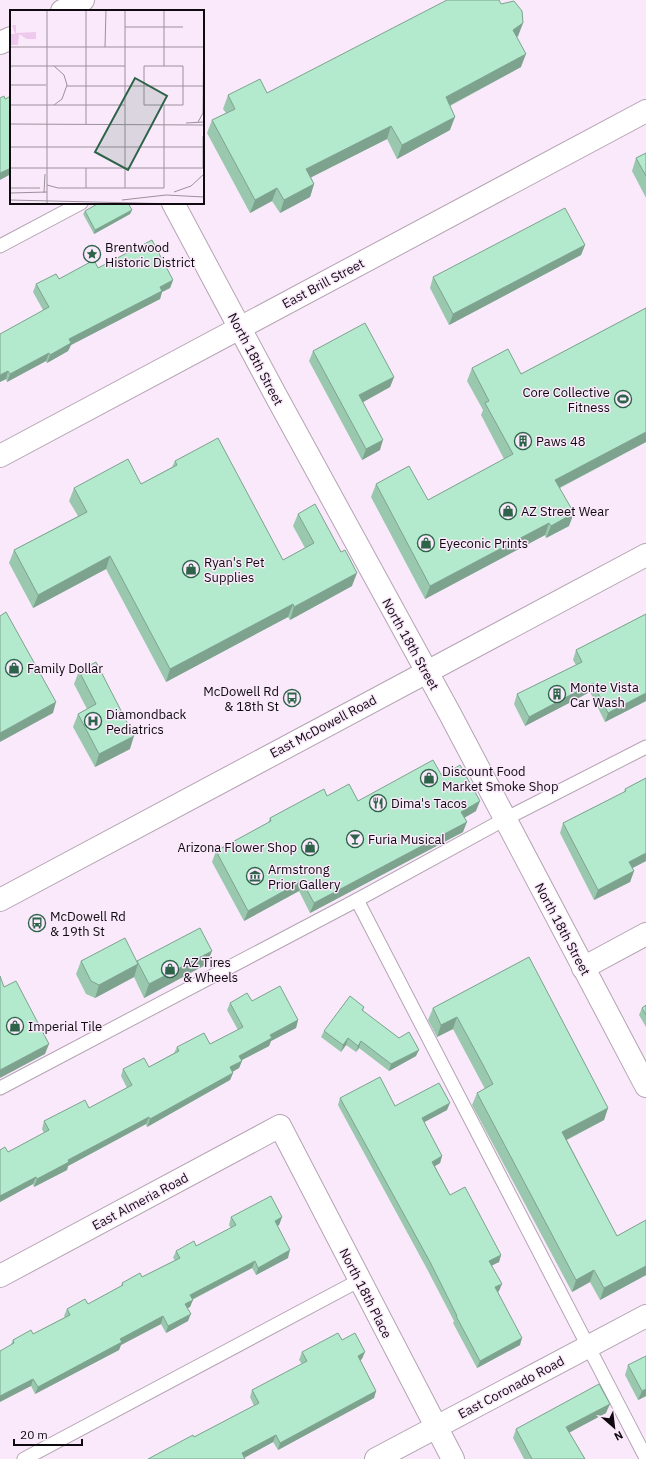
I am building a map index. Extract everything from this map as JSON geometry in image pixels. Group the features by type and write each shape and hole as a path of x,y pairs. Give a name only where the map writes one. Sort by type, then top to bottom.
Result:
{"street":[{"path":"0,43 10,38"},
{"name":"East Brill Street","path":"0,456 646,111"},
{"name":"North 18th Street","path":"174,204 239,328 450,714 646,1086"},
{"name":"East McDowell Road","path":"0,900 646,555"},
{"path":"584,968 646,934"},
{"name":"East Almeria Road","path":"0,1276 280,1126"},
{"name":"North 18th Place","path":"280,1126 454,1459"},
{"name":"East Coronado Road","path":"376,1459 646,1316"}],"lane":[{"path":"0,246 79,204"},
{"path":"0,1088 357,900 505,819 646,747"},
{"path":"357,900 646,1458"},
{"path":"24,1459 360,1280"}],"building":[{"path":"447,0 499,0 501,4 514,1 522,11 523,23 513,30 526,54 446,97 455,117 402,145 391,126 306,169 314,184 284,200 277,188 255,200 212,120 235,109 228,95 260,79 267,93"},
{"path":"4,96 5,99 10,96 10,168 0,173 0,98"},
{"path":"646,153 646,176 636,158"},
{"path":"97,204 129,204 132,210 95,230 85,211"},
{"path":"565,208 585,245 453,314 433,277"},
{"path":"152,240 173,280 160,287 162,291 69,339 71,343 50,355 49,353 10,374 8,371 0,375 0,334 49,307 36,284 56,274 59,279 94,260 98,268"},
{"path":"646,308 646,432 555,480 574,513 551,526 549,523 430,586 376,484 409,466 428,500 513,454 485,403 489,401 472,368 508,349 521,374"},
{"path":"365,323 394,377 359,395 383,440 366,449 313,351"},
{"name":"Ryan's Pet Supplies","path":"218,438 283,560 314,543 298,514 315,504 341,552 345,550 357,573 294,607 293,604 170,669 110,556 38,595 14,550 87,512 74,488 128,459 141,484 177,465 175,461"},
{"name":"Family Dollar","path":"6,612 56,702 0,733 0,616"},
{"path":"646,614 646,693 608,713 593,683 529,717 517,694 582,662 576,650"},
{"path":"96,662 134,736 99,754 78,714 96,704 79,671"},
{"path":"433,760 442,776 460,765 480,801 461,812 467,822 314,903 302,881 248,911 216,851 271,821 270,818 324,789 327,796 349,784 358,801"},
{"path":"646,778 646,853 629,862 634,871 598,890 563,823 626,791 625,789"},
{"path":"200,928 212,951 149,984 137,961"},
{"path":"125,938 138,964 99,985 91,981 81,961"},
{"path":"529,957 608,1108 562,1132 617,1236 646,1220 646,1266 604,1288 594,1270 576,1280 477,1093 493,1084 482,1063 457,1017 441,1025 433,1008"},
{"name":"Imperial Tile","path":"0,976 4,987 16,981 49,1044 0,1070"},
{"path":"280,986 298,1020 270,1035 272,1038 239,1056 242,1061 230,1067 233,1073 150,1119 149,1117 68,1160 69,1162 37,1179 36,1177 0,1196 0,1150 5,1147 8,1152 49,1130 44,1121 85,1100 89,1108 132,1085 123,1069 144,1058 149,1067 179,1051 177,1047 204,1033 210,1044 243,1027 230,1003 247,993 252,1001"},
{"path":"350,996 364,1007 362,1010 399,1038 409,1032 419,1050 391,1064 361,1041 358,1046 348,1038 343,1045 324,1031"},
{"path":"646,1005 646,1015 642,1008"},
{"path":"380,1077 395,1106 439,1083 450,1103 422,1118 442,1156 432,1162 450,1195 465,1187 501,1255 489,1261 502,1284 495,1287 522,1338 480,1361 430,1262 340,1098"},
{"path":"271,1196 282,1217 275,1221 290,1250 258,1268 255,1261 190,1295 193,1300 185,1304 191,1314 168,1326 163,1316 120,1339 122,1342 38,1387 33,1379 0,1396 0,1351 14,1343 13,1340 31,1330 33,1334 70,1315 67,1309 85,1299 88,1304 123,1285 122,1283 140,1273 142,1277 180,1258 176,1251 194,1241 196,1246 236,1225 231,1217"},
{"path":"338,1333 342,1340 355,1333 365,1352 358,1356 376,1391 280,1443 276,1435 242,1453 245,1459 148,1459 259,1403 252,1390 307,1361 302,1352"},
{"path":"646,1356 646,1389 642,1391 628,1365"},
{"path":"599,1384 610,1404 566,1427 585,1459 532,1459 516,1429"}],"place":[{"name":"Brentwood Historic District","path":"92,254"},
{"name":"Core Collective Fitness","path":"623,399"},
{"name":"Paws 48","path":"523,441"},
{"name":"AZ Street Wear","path":"508,511"},
{"name":"Eyeconic Prints","path":"426,543"},
{"name":"Ryan's Pet Supplies","path":"191,569"},
{"name":"Family Dollar","path":"14,668"},
{"name":"Monte Vista Car Wash","path":"557,694"},
{"name":"McDowell Rd & 18th St","path":"292,698"},
{"name":"Diamondback Pediatrics","path":"93,721"},
{"name":"Discount Food Market Smoke Shop","path":"429,778"},
{"name":"Dima's Tacos","path":"378,803"},
{"name":"Furia Musical","path":"355,839"},
{"name":"Arizona Flower Shop","path":"310,847"},
{"name":"Armstrong Prior Gallery","path":"255,876"},
{"name":"McDowell Rd & 19th St","path":"37,923"},
{"name":"AZ Tires & Wheels","path":"170,969"},
{"name":"Imperial Tile","path":"15,1026"}]}
